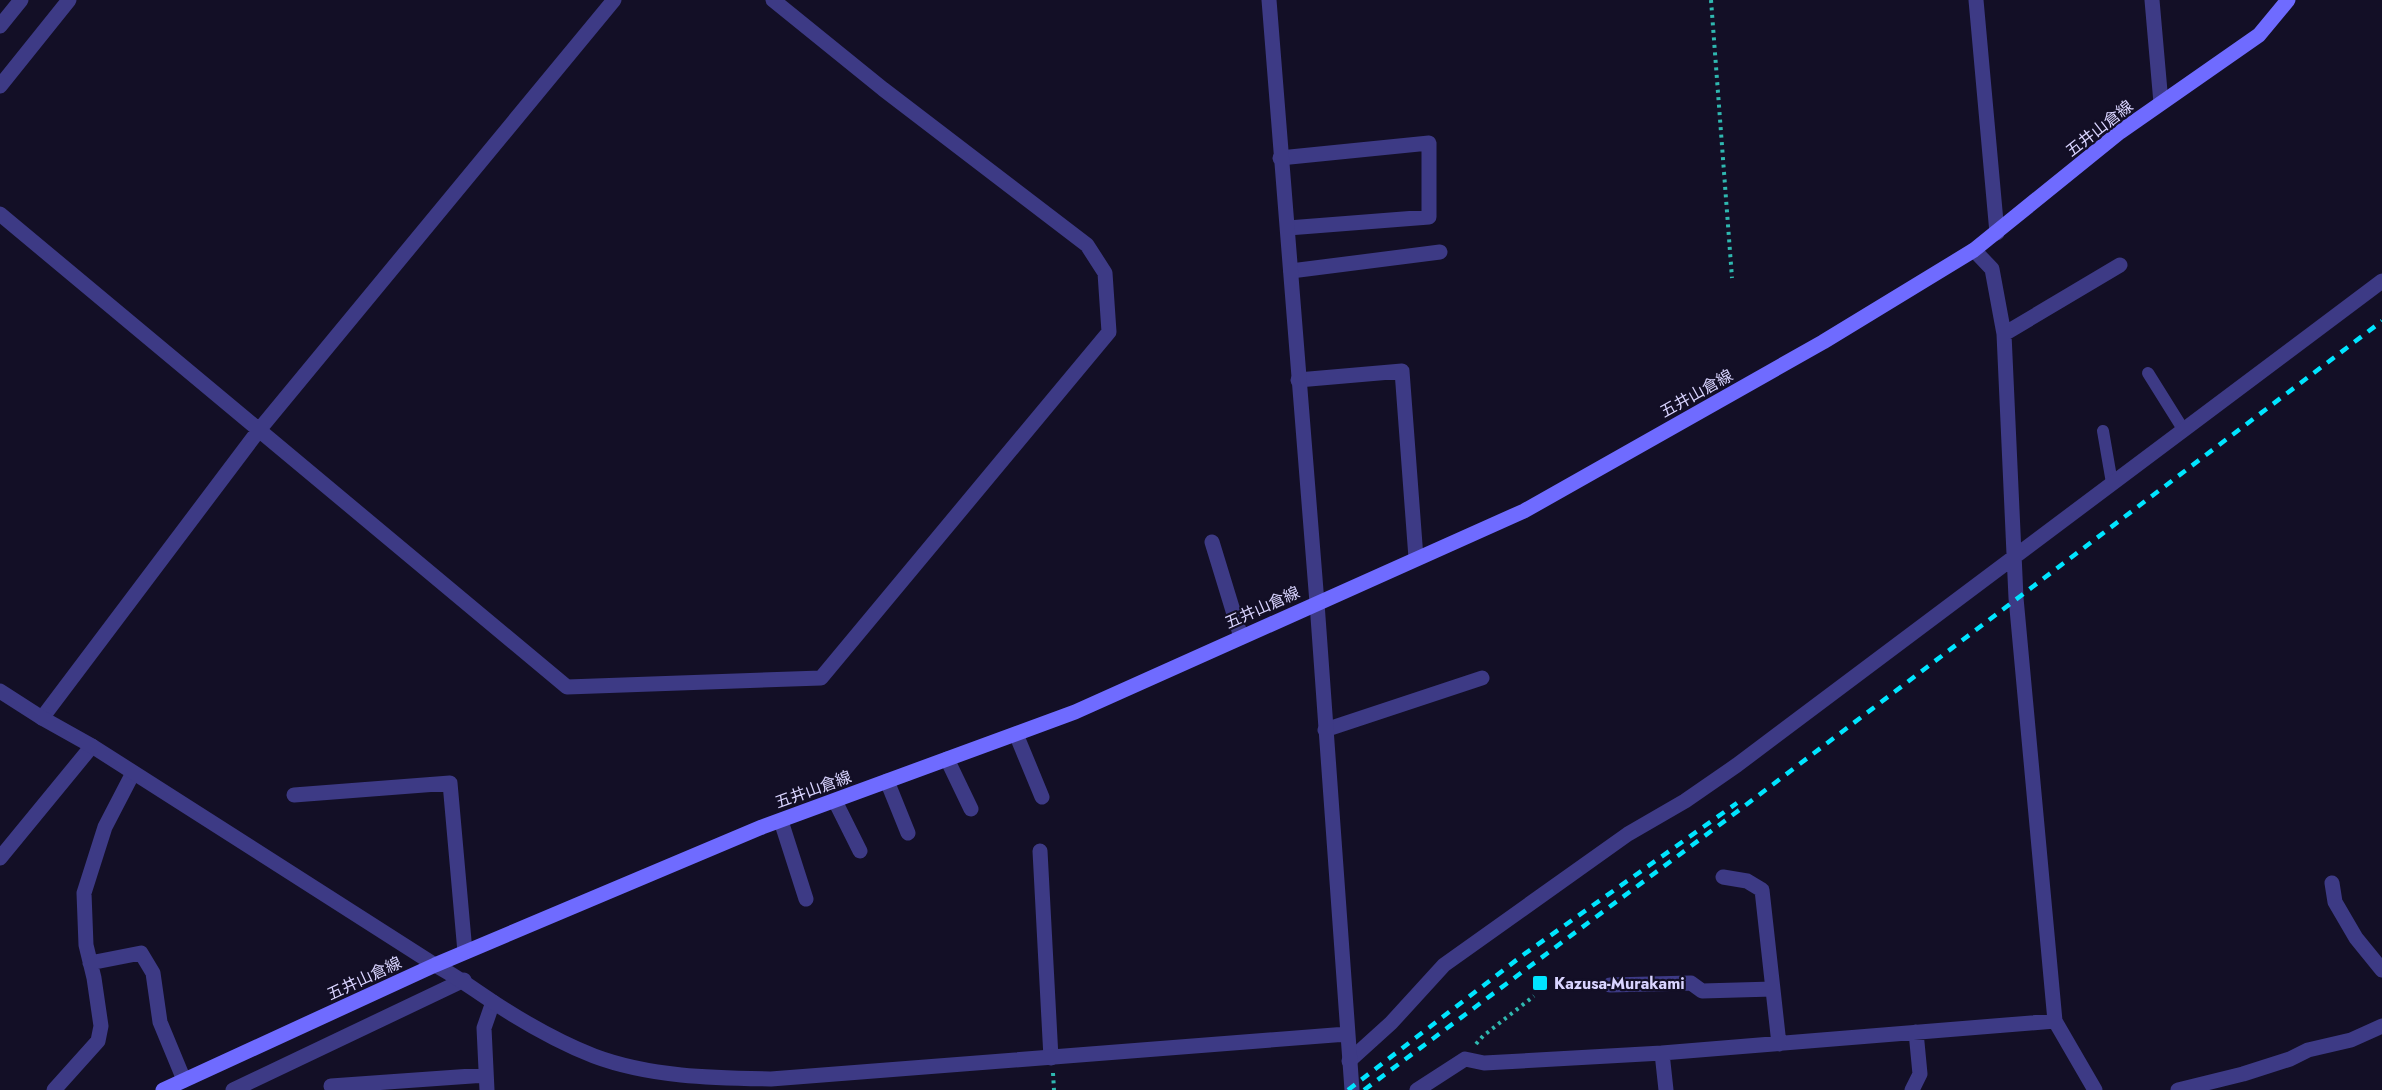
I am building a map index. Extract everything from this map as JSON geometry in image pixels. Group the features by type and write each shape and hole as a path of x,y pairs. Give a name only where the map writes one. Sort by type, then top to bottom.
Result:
{"main road":[{"name":"五井山倉線","path":"163,1090 435,965 781,820 1075,712 1524,511 1824,342 1974,250 2120,132 2259,35 2288,0"}],"street":[{"path":"0,26 21,0"},
{"path":"0,86 69,0"},
{"path":"42,718 259,430 614,0"},
{"path":"0,214 567,687 821,678 1109,332 1106,273 1087,244 883,89 773,0"},
{"path":"1269,0 1317,603 1352,1090"},
{"path":"1976,0 1996,233"},
{"path":"2152,0 2161,103"},
{"path":"1280,158 1429,143 1429,217 1288,228"},
{"path":"1974,250 1992,269 2004,334 2014,558 2055,1021 2095,1090"},
{"path":"1291,271 1440,252"},
{"path":"2004,334 2120,266"},
{"path":"1349,1061 1392,1023 1444,964 1628,834 1684,801 1737,765 2382,281"},
{"path":"1298,380 1402,371 1416,558"},
{"path":"1212,542 1241,637"},
{"path":"1325,730 1482,678"},
{"path":"0,691 42,718 93,746 435,965 464,980 493,1002 594,1056 668,1074 771,1080 1347,1034"},
{"path":"1016,734 1042,797"},
{"path":"0,858 93,746"},
{"path":"947,759 971,809"},
{"path":"54,1090 98,1041 101,1026 86,945 84,893 105,827 134,773"},
{"path":"887,781 908,833"},
{"path":"294,795 450,783 465,952"},
{"path":"835,801 860,851"},
{"path":"781,820 806,899"},
{"path":"1040,851 1051,1058"},
{"path":"1724,877 1747,880 1762,890 1779,1044"},
{"path":"2332,883 2335,902 2356,938 2382,970"},
{"path":"90,963 141,953 153,973 159,1022 184,1080"},
{"path":"233,1090 260,1084 464,980"},
{"path":"1610,986 1691,983 1701,991 1773,989"},
{"path":"331,1086 486,1082 484,1028 493,1002"},
{"path":"1417,1090 1465,1059 1484,1063 1662,1053 2055,1021"},
{"path":"2178,1090 2243,1074 2290,1059 2308,1050 2350,1040 2382,1026"},
{"path":"1912,1090 1920,1074 1916,1032"},
{"path":"1662,1053 1666,1090"}],"lane":[{"path":"2148,373 2183,429"},
{"path":"2103,431 2112,483"}],"path":[{"path":"1712,0 1732,278"},
{"path":"1465,1059 1483,1036 1534,996"}],"railway":[{"path":"1364,1090 1730,817 2382,321"},
{"path":"1348,1090 1523,955 1737,803"}],"place":[{"name":"Kazusa-Murakami","path":"1540,983"}]}
